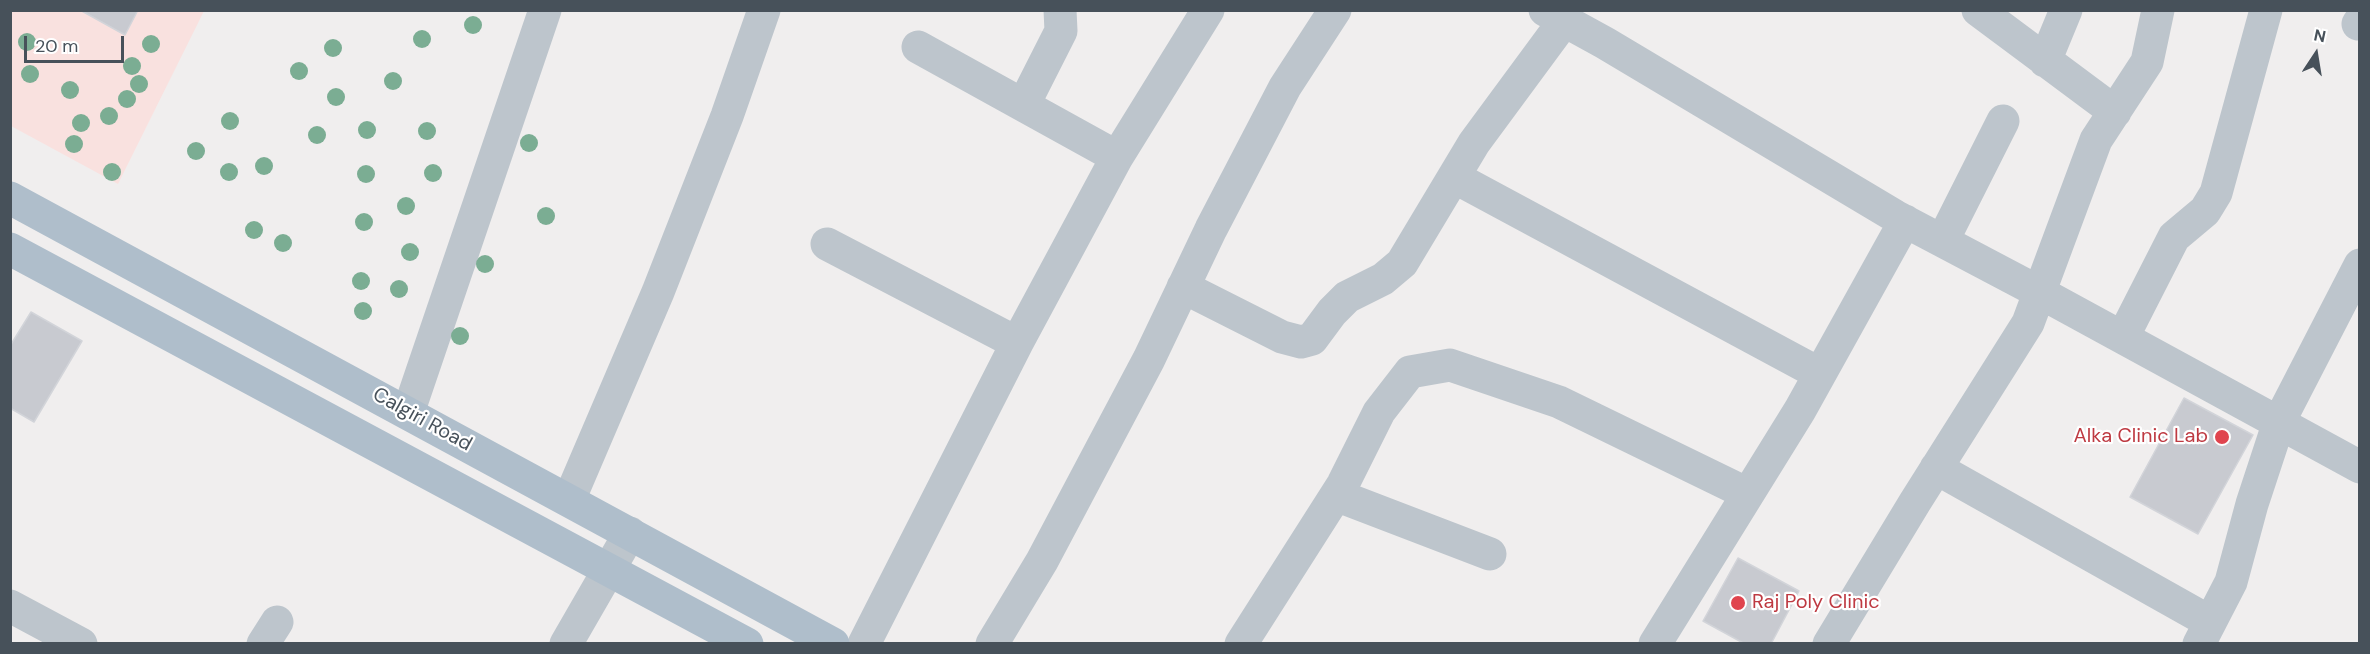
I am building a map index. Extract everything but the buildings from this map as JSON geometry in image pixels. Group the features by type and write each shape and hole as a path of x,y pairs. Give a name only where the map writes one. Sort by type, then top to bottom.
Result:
{"main road":[{"name":"Calgiri Road","path":"10,198 833,644"},
{"path":"10,249 747,644"}],"street":[{"path":"408,413 545,10"},
{"path":"569,500 667,270 727,116 764,10"},
{"path":"1024,104 1061,31 1060,10"},
{"path":"864,644 1017,343 1117,157 1208,10"},
{"path":"992,644 1042,561 1149,359 1211,229 1286,87 1335,10"},
{"path":"1978,10 2115,112"},
{"path":"2046,61 2066,10"},
{"path":"1829,644 2028,323 2096,140 2147,62 2158,10"},
{"path":"2123,337 2174,237 2205,212 2216,193 2266,10"},
{"path":"1183,287 1282,337 1301,342 1312,339 1332,312 1347,297 1383,279 1402,262 1554,16 1605,43 1905,220 2360,467"},
{"path":"918,47 1117,157"},
{"path":"1943,240 2003,121"},
{"path":"1454,177 1820,374"},
{"path":"1655,644 1820,374 1905,220"},
{"path":"826,244 1017,343"},
{"path":"1936,468 2204,633 2231,582 2252,504 2279,422 2360,265"},
{"path":"1241,644 1336,495 1379,412 1410,372 1450,365 1559,402 1748,494"},
{"path":"1336,495 1490,554"},
{"path":"566,644 630,533"},
{"path":"10,606 81,644"}],"shaded area":[{"path":"10,11 204,11 118,184 11,126"}],"place":[{"name":"Alka Clinic Lab","path":"2222,437"},
{"name":"Raj Poly Clinic","path":"1738,603"}]}
